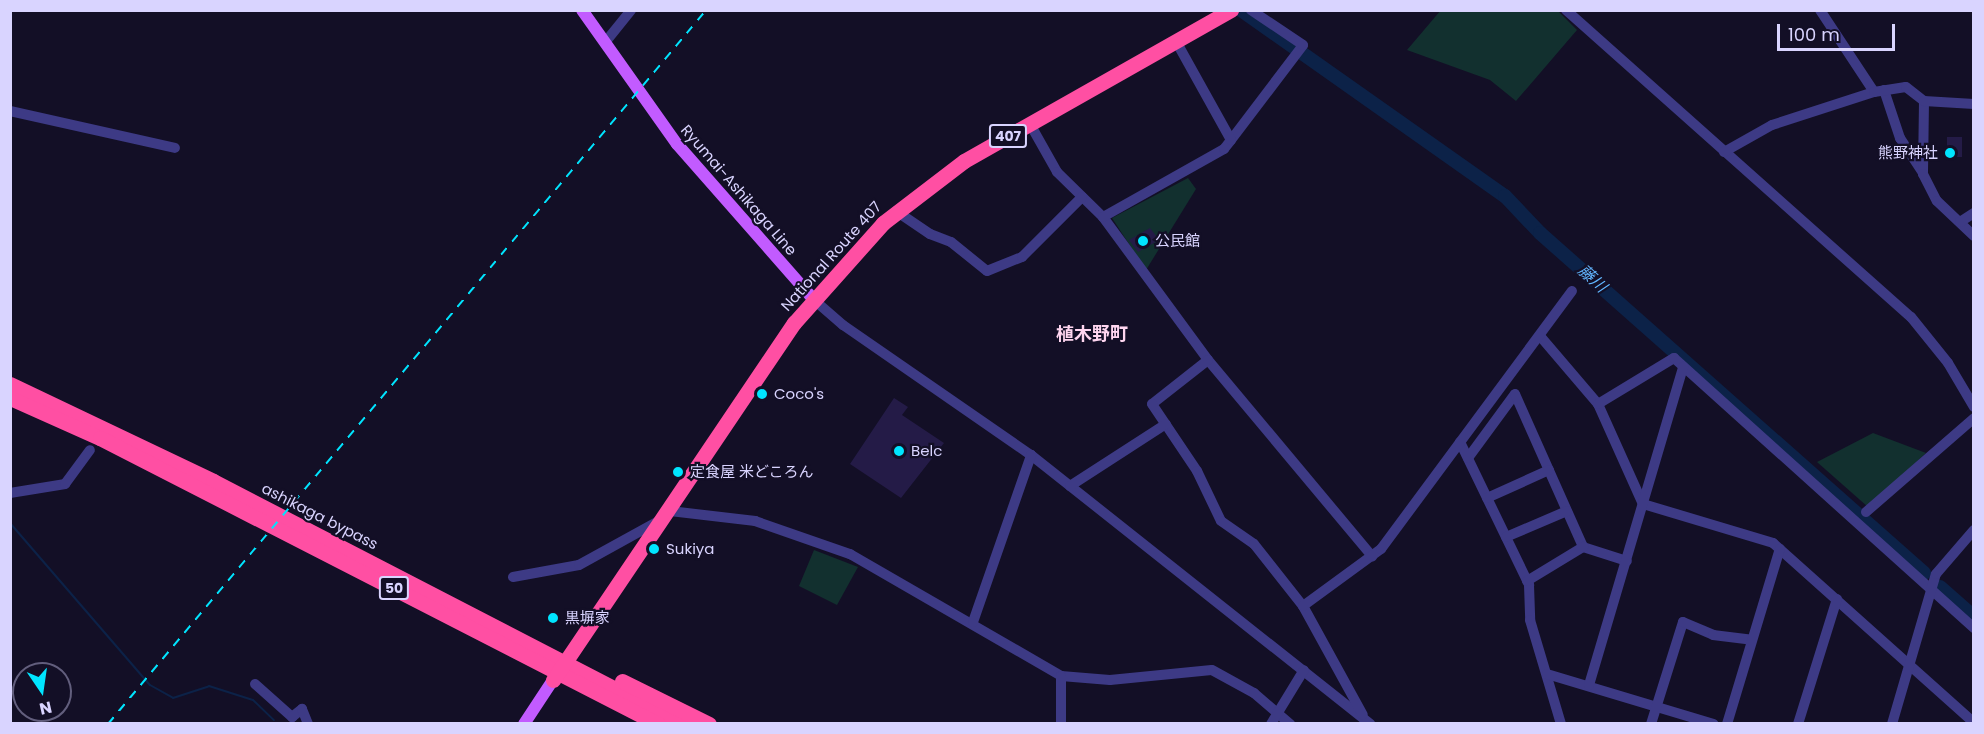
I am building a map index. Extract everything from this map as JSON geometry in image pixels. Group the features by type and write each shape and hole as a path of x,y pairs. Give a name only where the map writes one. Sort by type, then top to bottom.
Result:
{"highway":[{"name":"National Route 407","path":"554,680 813,299 896,211 943,174 1231,10"},
{"name":"ashikaga bypass","path":"10,384 99,439 213,481 607,691"},
{"name":"ashikaga bypass","path":"10,398 99,439 607,691"},
{"name":"50","path":"183,481 228,512 636,723"},
{"name":"50","path":"213,481 241,487 570,656 710,723"},
{"name":"50","path":"607,691 658,723"},
{"name":"50","path":"607,691 683,723"}],"main road":[{"name":"Ryumai-Ashikaga Line","path":"582,10 607,40 677,144 813,299"},
{"path":"524,723 554,680"}],"street":[{"path":"607,40 631,10"},
{"path":"1102,217 1224,149 1303,45 1251,10"},
{"path":"1820,10 1879,91 1900,138 1937,201 1974,237"},
{"path":"1566,11 1911,317 1948,363 1974,407"},
{"path":"1176,41 1231,140"},
{"path":"1724,152 1772,125 1879,91 1906,87 1924,101 1974,104"},
{"path":"1923,174 1924,101"},
{"path":"10,111 175,148"},
{"path":"1030,124 1057,172 1102,217 1208,360 1372,556"},
{"path":"896,211 930,234 951,242 987,271 1022,257 1082,197"},
{"path":"1960,222 1974,213"},
{"path":"1303,606 1372,556 1572,291"},
{"path":"813,299 843,325 1031,455 1366,719"},
{"path":"1540,336 1598,404 1643,504 1780,549 1909,664 1969,722"},
{"path":"1598,404 1674,358 1974,628"},
{"path":"1208,360 1152,404 1197,471 1221,521 1254,544 1303,606 1366,719"},
{"path":"1589,685 1683,367"},
{"path":"1468,458 1515,394 1583,547 1627,561"},
{"path":"1866,512 1974,418"},
{"path":"1070,486 1166,424"},
{"path":"10,493 65,484 99,439"},
{"path":"1460,442 1527,581 1530,620 1561,723"},
{"path":"973,622 1031,455"},
{"path":"1487,498 1549,471"},
{"path":"1506,537 1567,511"},
{"path":"513,577 579,565 667,514 738,517 797,534 869,563 973,622 1061,676 1110,680 1212,670 1254,693 1290,723"},
{"path":"1892,723 1930,589 1939,569 1974,530"},
{"path":"1527,581 1583,547"},
{"path":"1727,723 1780,549"},
{"path":"1798,723 1837,599"},
{"path":"1651,723 1683,622 1713,635 1752,639"},
{"path":"1271,723 1279,714 1304,670"},
{"path":"1548,674 1714,723"},
{"path":"1061,676 1061,723"},
{"path":"255,684 292,717 302,709 308,723"}],"green space":[{"path":"1441,10 1558,11 1577,30 1516,101 1490,80 1407,50"},
{"path":"1188,178 1196,189 1146,270 1112,218"},
{"path":"1873,433 1926,453 1868,507 1817,462"},
{"path":"814,550 858,567 837,605 799,586"}],"building":[{"path":"1947,137 1962,137 1962,157 1947,157"},
{"name":"公民館","path":"1150,228 1159,240 1138,252 1129,240"},
{"name":"Belc","path":"894,398 908,407 902,415 944,443 901,498 850,464"}],"waterway":[{"name":"藤川","path":"1241,10 1505,196 1540,233 1924,573"},
{"path":"10,523 150,685 173,698 209,686 253,700 274,720"},
{"name":"藤川","path":"1940,587 1974,617"}],"railway":[{"path":"108,724 706,10"}],"place":[{"name":"熊野神社","path":"1950,153"},
{"name":"公民館","path":"1143,241"},
{"name":"Coco's","path":"762,394"},
{"name":"Belc","path":"899,451"},
{"name":"定食屋 米どころん","path":"678,472"},
{"name":"Sukiya","path":"654,549"},
{"name":"黒塀家","path":"553,618"}],"district":[{"name":"植木野町","path":"1092,334"}]}
